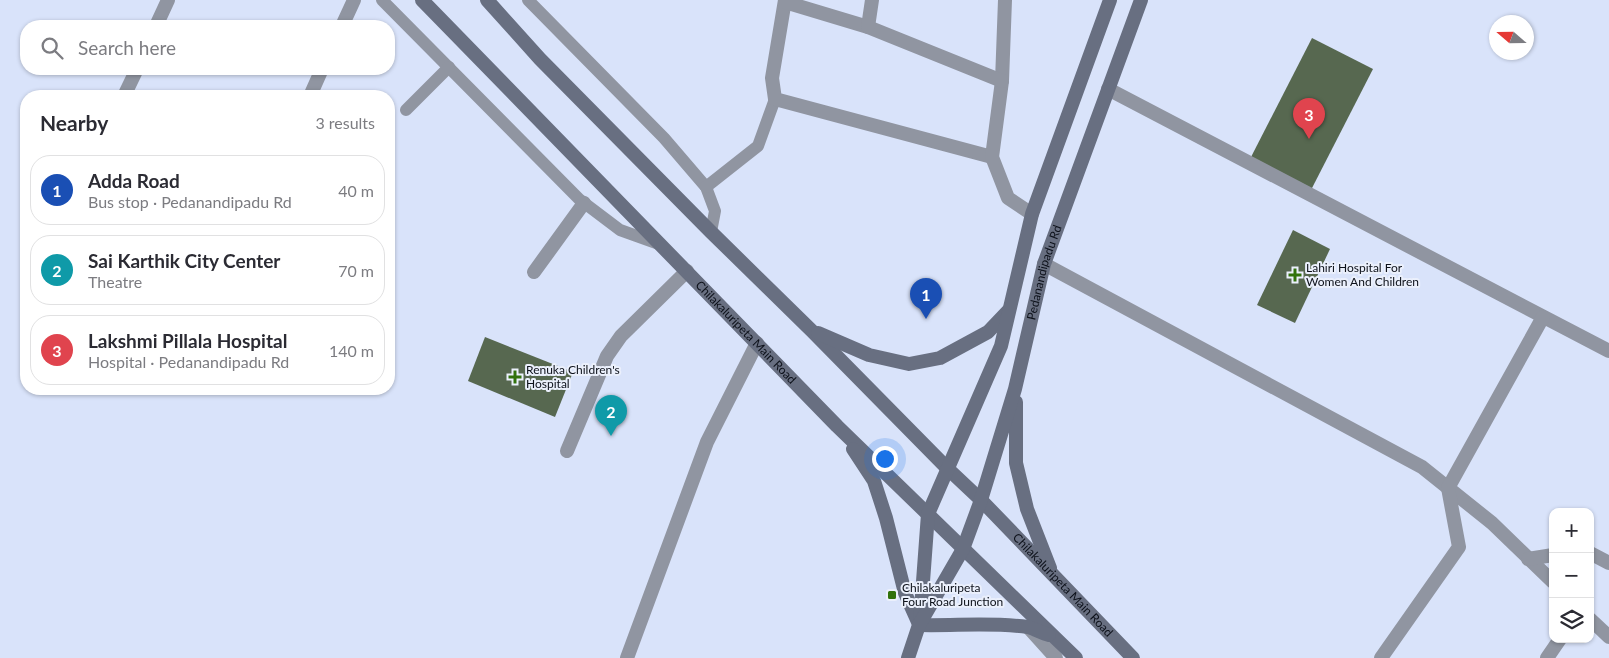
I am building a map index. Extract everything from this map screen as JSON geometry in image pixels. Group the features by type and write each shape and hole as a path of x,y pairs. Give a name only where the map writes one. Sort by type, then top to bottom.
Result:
{"main road":[{"name":"Chilakaluripeta Main Road","path":"422,0 837,426 1076,658"},
{"name":"Chilakaluripeta Main Road","path":"487,0 540,59 981,500 1133,658"},
{"name":"Pedanandipadu Rd","path":"919,625 928,514 1000,346 1032,214 1110,0"},
{"name":"Pedanandipadu Rd","path":"919,625 963,549 981,500 1015,389 1044,264 1141,0"},
{"path":"812,331 869,355 909,364 940,358 988,332 1009,310"},
{"path":"1015,389 1016,463 1027,509 1052,573"},
{"path":"837,426 874,481 886,518 905,593 919,625 908,658"},
{"path":"919,625 955,626 987,624 1029,628 1057,638"}],"street":[{"path":"159,20 168,0"},
{"path":"345,20 354,0"},
{"path":"868,27 872,0"},
{"path":"1005,0 1002,81 992,157 1008,198 1032,214"},
{"path":"992,157 775,99 772,78 785,1 868,27 1002,81"},
{"path":"127,90 134,75"},
{"path":"313,90 319,75"},
{"path":"1108,90 1609,351"},
{"path":"534,272 584,203"},
{"path":"1044,264 1200,346 1422,467 1492,523 1549,578"},
{"path":"567,452 607,356 621,336 683,267"},
{"path":"1380,658 1458,547 1448,488 1543,317"},
{"path":"627,658 707,442 757,344"},
{"path":"1594,555 1609,563"},
{"path":"1528,559 1549,556"},
{"path":"1594,622 1609,637"},
{"path":"1029,628 1056,658"},
{"path":"1547,658 1557,643"}],"lane":[{"path":"382,0 584,203 620,230 658,243 683,267"},
{"path":"528,0 664,138 706,187 715,211 711,232"},
{"path":"406,110 449,67"},
{"path":"706,187 758,146 775,99"}],"building":[{"path":"1312,38 1373,69 1311,190 1250,159"},
{"path":"1293,230 1330,249 1295,323 1257,305"},
{"path":"485,337 573,372 555,417 468,381"}],"place":[{"name":"Lakshmi Pillala Hospital","path":"1309,139"},
{"name":"Lahiri Hospital For Women And Children","path":"1295,275"},
{"name":"Adda Road","path":"926,319"},
{"name":"Renuka Children's Hospital","path":"515,377"},
{"name":"Sai Karthik City Center","path":"611,436"},
{"name":"Chilakaluripeta Four Road Junction","path":"892,595"}]}
